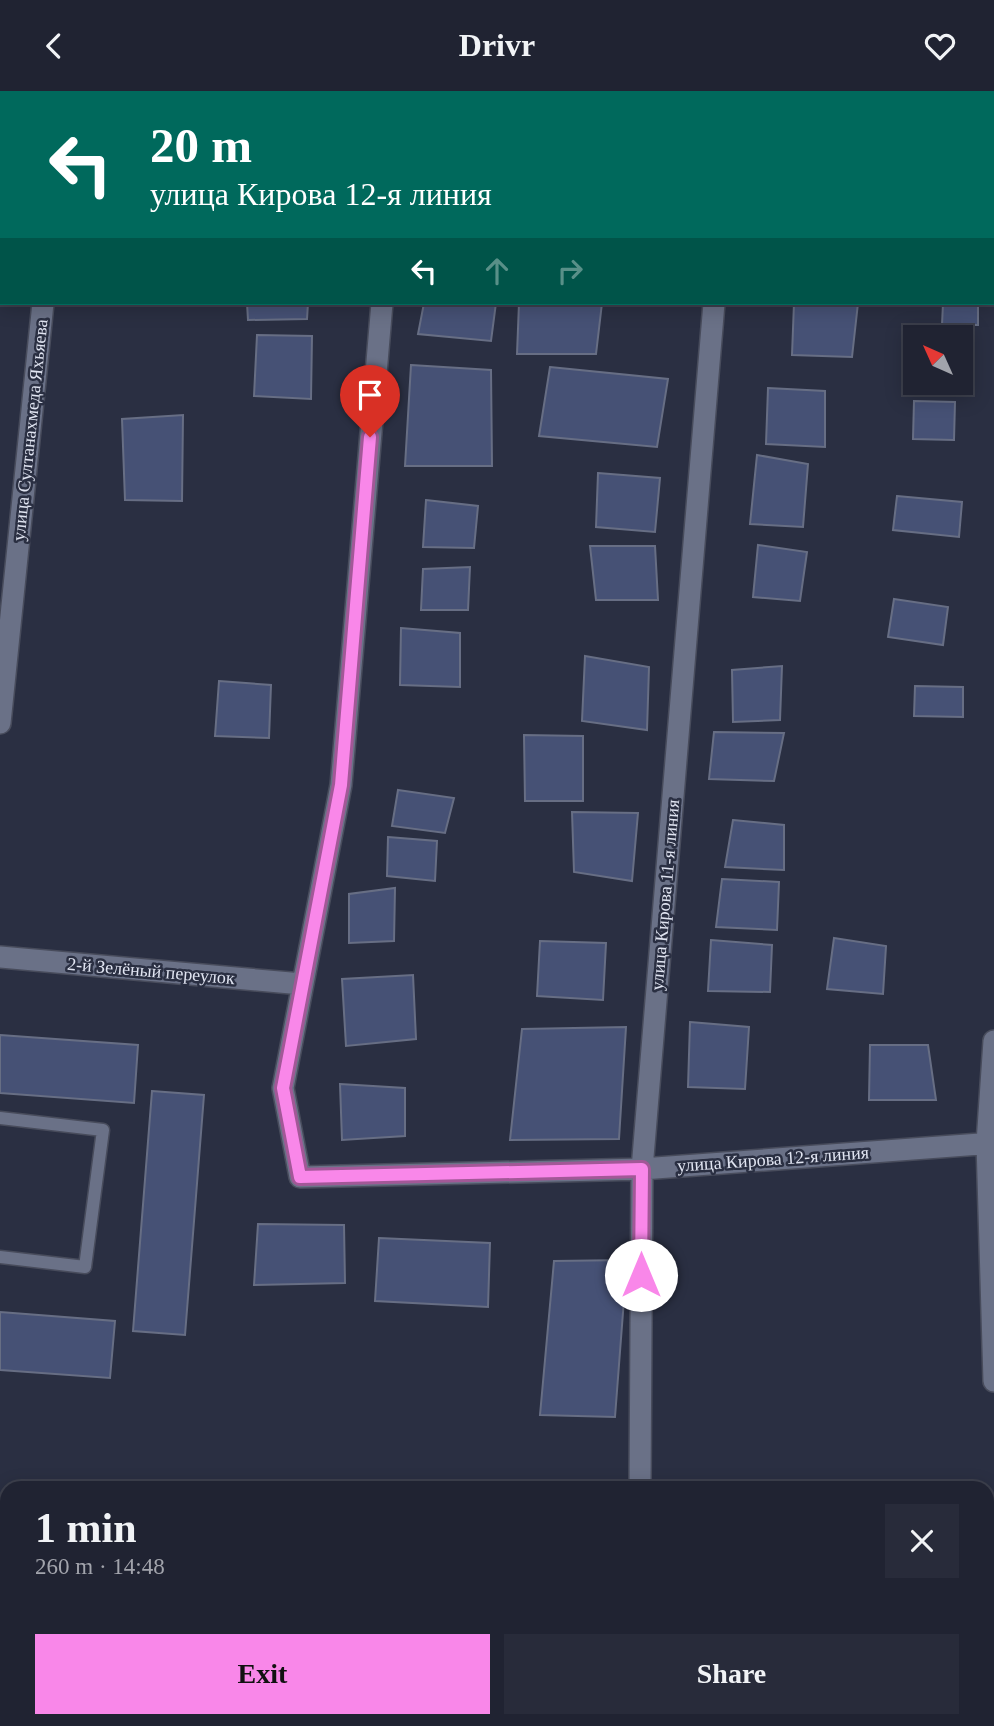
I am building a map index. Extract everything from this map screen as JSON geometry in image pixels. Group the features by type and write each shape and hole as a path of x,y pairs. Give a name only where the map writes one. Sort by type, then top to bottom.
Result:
{"street":[{"name":"улица Султанахмеда Яхьяева","path":"0,723 43,305"},
{"name":"улица Кирова 12-я линия","path":"382,305 341,785 283,1088 300,1177 642,1169 990,1143"},
{"name":"улица Кирова 11-я линия","path":"640,1481 642,1169 713,305"},
{"name":"2-й Зелёный переулок","path":"0,957 302,984"},
{"path":"994,1041 990,1143 994,1381"}],"lane":[{"path":"0,1118 103,1130 85,1267 0,1257"}],"building":[{"path":"247,305 308,305 307,319 248,320"},
{"path":"424,305 496,305 491,341 418,334"},
{"path":"519,305 602,305 596,354 517,354"},
{"path":"794,305 858,305 852,357 792,355"},
{"path":"943,305 978,305 978,325 942,325"},
{"path":"257,335 312,336 311,399 254,396"},
{"path":"411,365 491,370 492,466 405,466"},
{"path":"550,367 668,379 657,447 539,436"},
{"path":"768,388 825,391 825,447 766,444"},
{"path":"914,401 955,402 954,440 913,439"},
{"path":"183,415 182,501 125,500 122,419"},
{"path":"757,455 808,464 803,527 750,524"},
{"path":"598,473 660,478 655,532 596,527"},
{"path":"897,496 962,502 959,537 893,530"},
{"path":"426,500 478,506 474,548 423,547"},
{"path":"758,545 807,552 800,601 753,597"},
{"path":"590,546 655,546 658,600 596,600"},
{"path":"470,567 468,610 421,610 423,569"},
{"path":"894,599 948,607 943,645 888,637"},
{"path":"401,628 460,633 460,687 400,685"},
{"path":"585,656 649,667 647,730 582,721"},
{"path":"782,666 780,720 733,722 732,670"},
{"path":"219,681 271,685 269,738 215,736"},
{"path":"915,686 963,687 963,717 914,716"},
{"path":"714,732 784,733 774,781 709,779"},
{"path":"524,735 583,736 583,801 525,801"},
{"path":"398,790 454,798 445,833 392,826"},
{"path":"572,812 638,813 632,881 574,872"},
{"path":"733,820 784,825 784,870 725,867"},
{"path":"388,837 437,841 435,881 387,876"},
{"path":"722,879 779,882 777,930 716,927"},
{"path":"395,888 394,941 349,943 349,894"},
{"path":"834,938 886,946 883,994 827,989"},
{"path":"711,940 772,945 770,992 708,991"},
{"path":"540,941 606,943 603,1000 537,996"},
{"path":"413,975 416,1039 346,1046 342,979"},
{"path":"690,1022 749,1027 745,1089 688,1087"},
{"path":"626,1027 619,1139 510,1140 522,1029"},
{"path":"0,1035 138,1045 134,1103 0,1093"},
{"path":"870,1045 928,1045 936,1100 869,1100"},
{"path":"340,1084 405,1088 405,1136 342,1140"},
{"path":"152,1091 204,1095 185,1335 133,1331"},
{"path":"258,1224 344,1225 345,1283 254,1285"},
{"path":"379,1238 490,1243 488,1307 375,1301"},
{"path":"627,1260 615,1417 540,1415 554,1261"},
{"path":"0,1312 115,1321 110,1378 0,1370"}],"route":[{"path":"370,437 341,785 283,1088 300,1177 642,1169 641,1275"}]}
